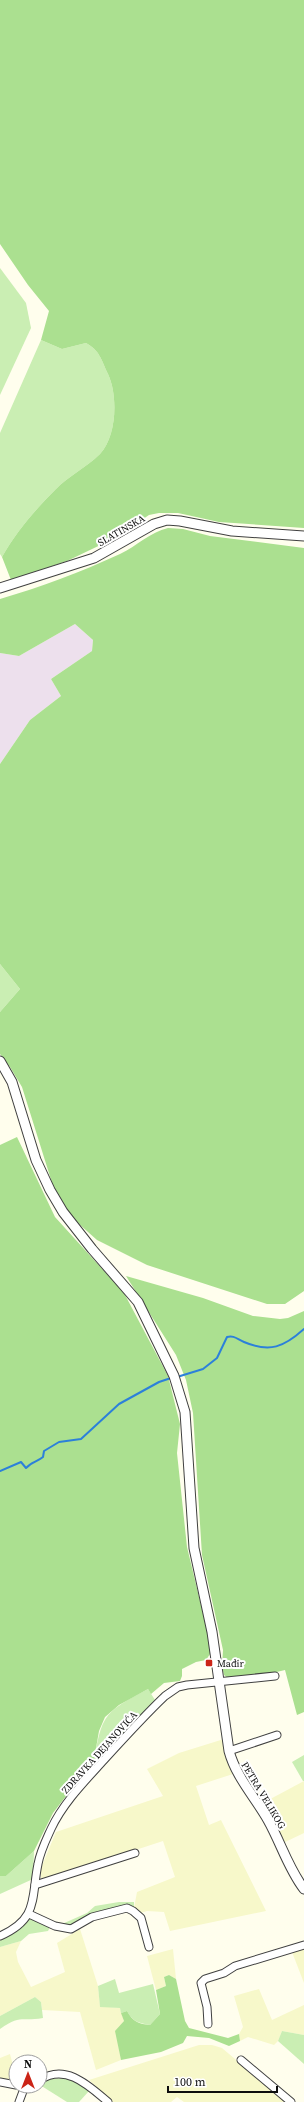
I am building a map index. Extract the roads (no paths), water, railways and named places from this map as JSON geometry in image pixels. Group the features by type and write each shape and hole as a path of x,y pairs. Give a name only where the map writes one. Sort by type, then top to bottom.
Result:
{"street":[{"name":"SLATINSKA","path":"0,588 94,558 154,524 167,520 232,531 274,536 304,536"},
{"name":"PETRA VELIKOG","path":"0,1061 12,1082 36,1160 50,1190 63,1212 138,1302 175,1379 185,1412 194,1548 212,1632 229,1750 234,1767 266,1817 295,1876 304,1889"},
{"name":"ZDRAVKA DEJANOVIĆA","path":"29,1914 38,1862 52,1828 72,1796 148,1712 171,1691 187,1685 275,1676"},
{"path":"229,1750 277,1735"},
{"path":"35,1885 135,1853"},
{"path":"0,1936 17,1925 29,1914 55,1926 71,1928 92,1917 127,1908 141,1918 149,1947"},
{"path":"208,2024 207,2007 202,1986 205,1979 224,1973 235,1966 304,1945"},
{"path":"241,2060 291,2102"},
{"path":"48,2077 57,2074 74,2077 81,2080 108,2102"}],"waterway":[{"path":"177,1377 203,1369 217,1358 227,1337 234,1337 253,1345 269,1347 283,1344 304,1329"},
{"path":"0,1471 21,1462 26,1468 43,1457 44,1451 59,1442 81,1439 119,1404 159,1382 171,1378"}],"place":[{"name":"Mađir","path":"209,1663"}]}
